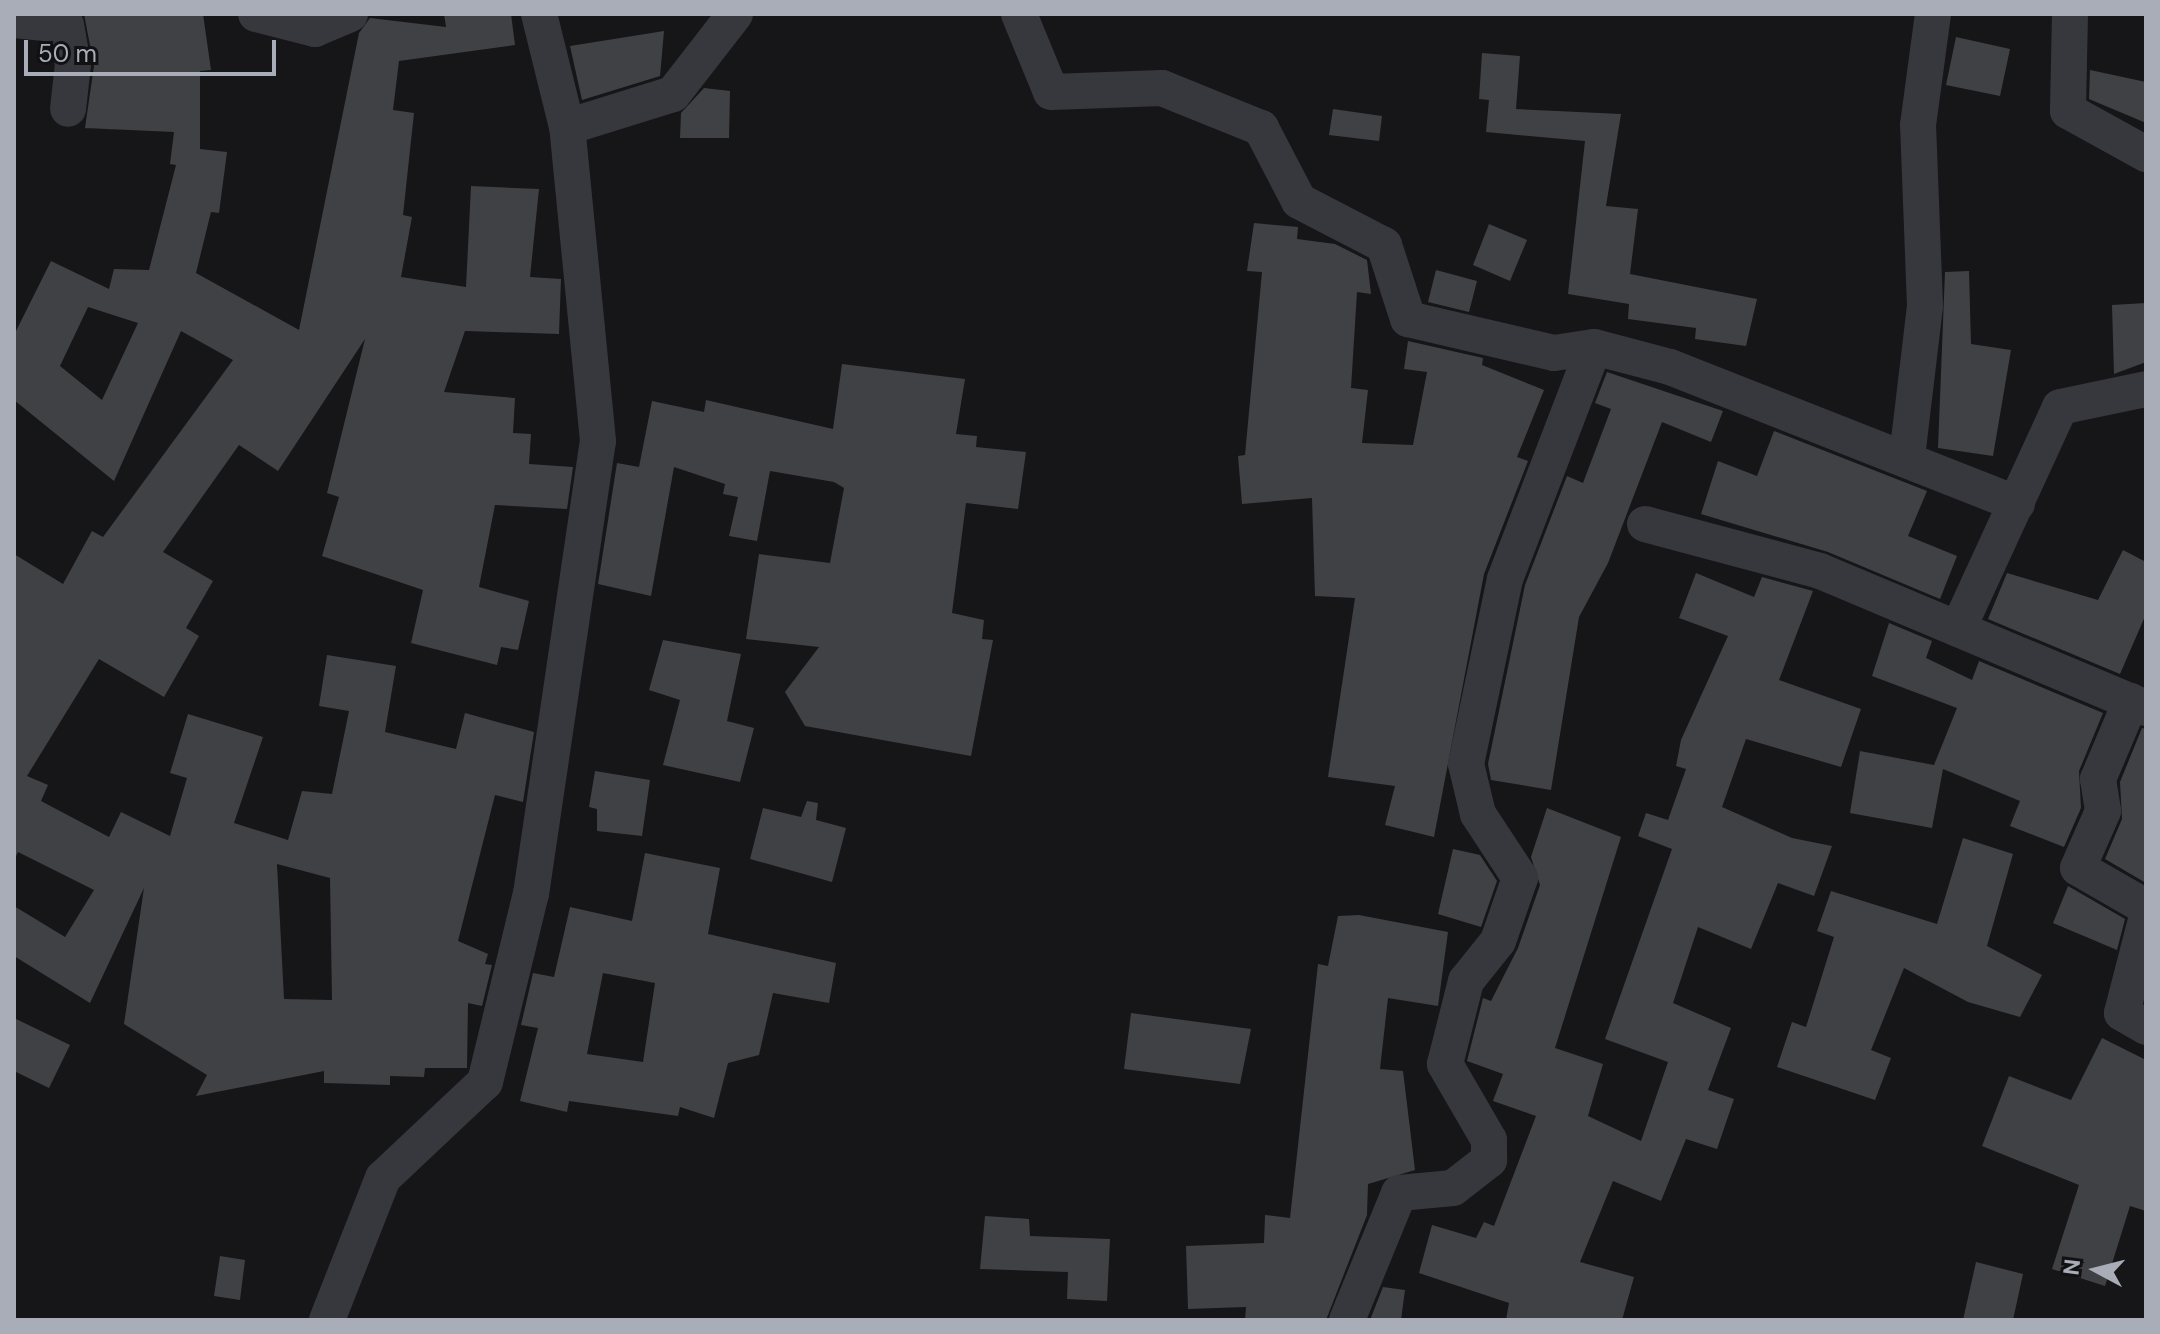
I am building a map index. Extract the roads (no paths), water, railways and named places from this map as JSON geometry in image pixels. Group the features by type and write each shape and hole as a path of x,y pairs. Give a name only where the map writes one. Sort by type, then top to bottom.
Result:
{"street":[{"path":"256,14 315,29 350,14"},
{"path":"327,1320 383,1178 485,1082 531,894 598,441 567,127 539,14"},
{"path":"567,127 673,94 735,14"},
{"path":"1019,14 1051,92 1162,88 1261,128 1299,201 1384,245 1408,319 1554,353 1594,347 1670,367 1907,457 2017,504"},
{"path":"1907,457 1925,306 1918,125 1933,14"},
{"path":"2070,14 2068,111 2146,154"},
{"path":"14,20 66,25 73,64 68,109"},
{"path":"1347,1320 1399,1193 1453,1188 1489,1160 1489,1140 1445,1064 1466,981 1498,941 1520,878 1478,814 1466,764 1505,579 1594,347"},
{"path":"1958,629 2060,407 2146,389"},
{"path":"1645,524 1820,571 2139,704 2098,779 2103,811 2078,868 2146,907"},
{"path":"2146,920 2122,1013 2146,1027"}]}
